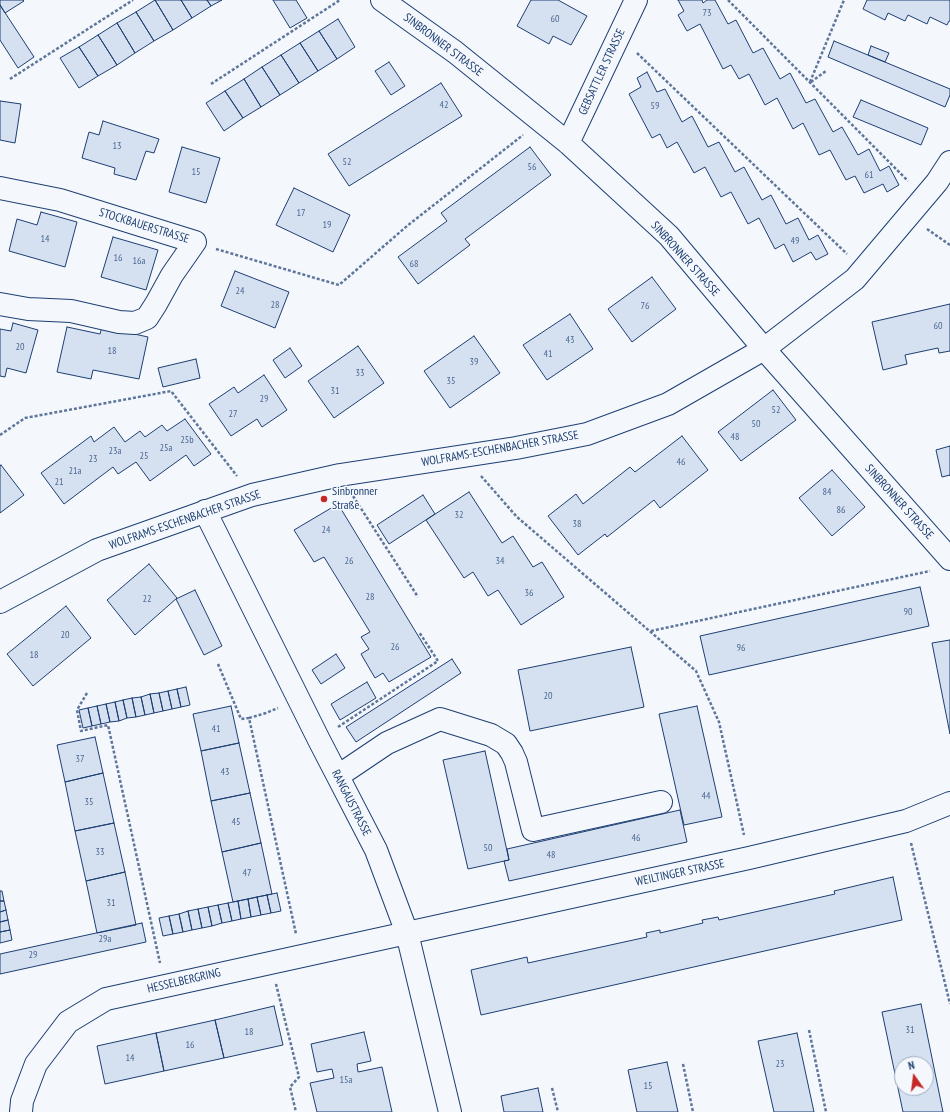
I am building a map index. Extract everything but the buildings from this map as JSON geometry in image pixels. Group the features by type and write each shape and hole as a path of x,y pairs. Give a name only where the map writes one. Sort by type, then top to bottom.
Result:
{"street":[{"name":"SINBRONNER STRASSE","path":"382,0 455,52 568,143 668,236 764,349 942,564"},
{"name":"GEBSATTLER STRASSE","path":"568,143 636,0"},
{"name":"WOLFRAMS-ESCHENBACHER STRASSE","path":"0,602 97,550 252,495 340,475 516,448 587,434 668,404 764,349 855,279 937,182 950,162"},
{"name":"STOCKBAUERSTRASSE","path":"0,188 60,200 195,242 172,275 147,318 135,323 119,322 71,311 28,309 0,304"},
{"name":"RANGAUSTRASSE","path":"205,512 319,740 376,850 407,933 450,1112"},
{"path":"338,776 387,743 440,719 491,735 506,744 516,762 533,830 661,802"},
{"name":"WEILTINGER STRASSE","path":"407,933 906,822 950,803"},
{"name":"HESSELBERGRING","path":"21,1112 22,1101 36,1064 68,1022 106,999 407,933"}],"path":[{"path":"10,79 133,0"},
{"path":"211,84 340,0"},
{"path":"728,0 924,198"},
{"path":"810,82 844,0"},
{"path":"619,36 863,269"},
{"path":"810,82 826,71"},
{"path":"195,242 339,285 406,226 540,121"},
{"path":"908,217 950,245"},
{"path":"0,435 25,418 171,391 252,495"},
{"path":"463,456 517,517 696,671 719,722 749,858"},
{"path":"340,475 418,598"},
{"path":"651,631 942,564"},
{"path":"319,740 438,661 419,632"},
{"path":"218,664 241,719 266,713"},
{"path":"87,692 77,710 81,731 108,725 165,985"},
{"path":"249,718 301,956"},
{"path":"906,822 950,1004"},
{"path":"271,962 299,1077 290,1087 296,1112"},
{"path":"809,1030 826,1112"},
{"path":"683,1064 693,1112"},
{"path":"552,1088 558,1112"}],"place":[{"name":"Sinbronner Straße","path":"324,499"}]}
